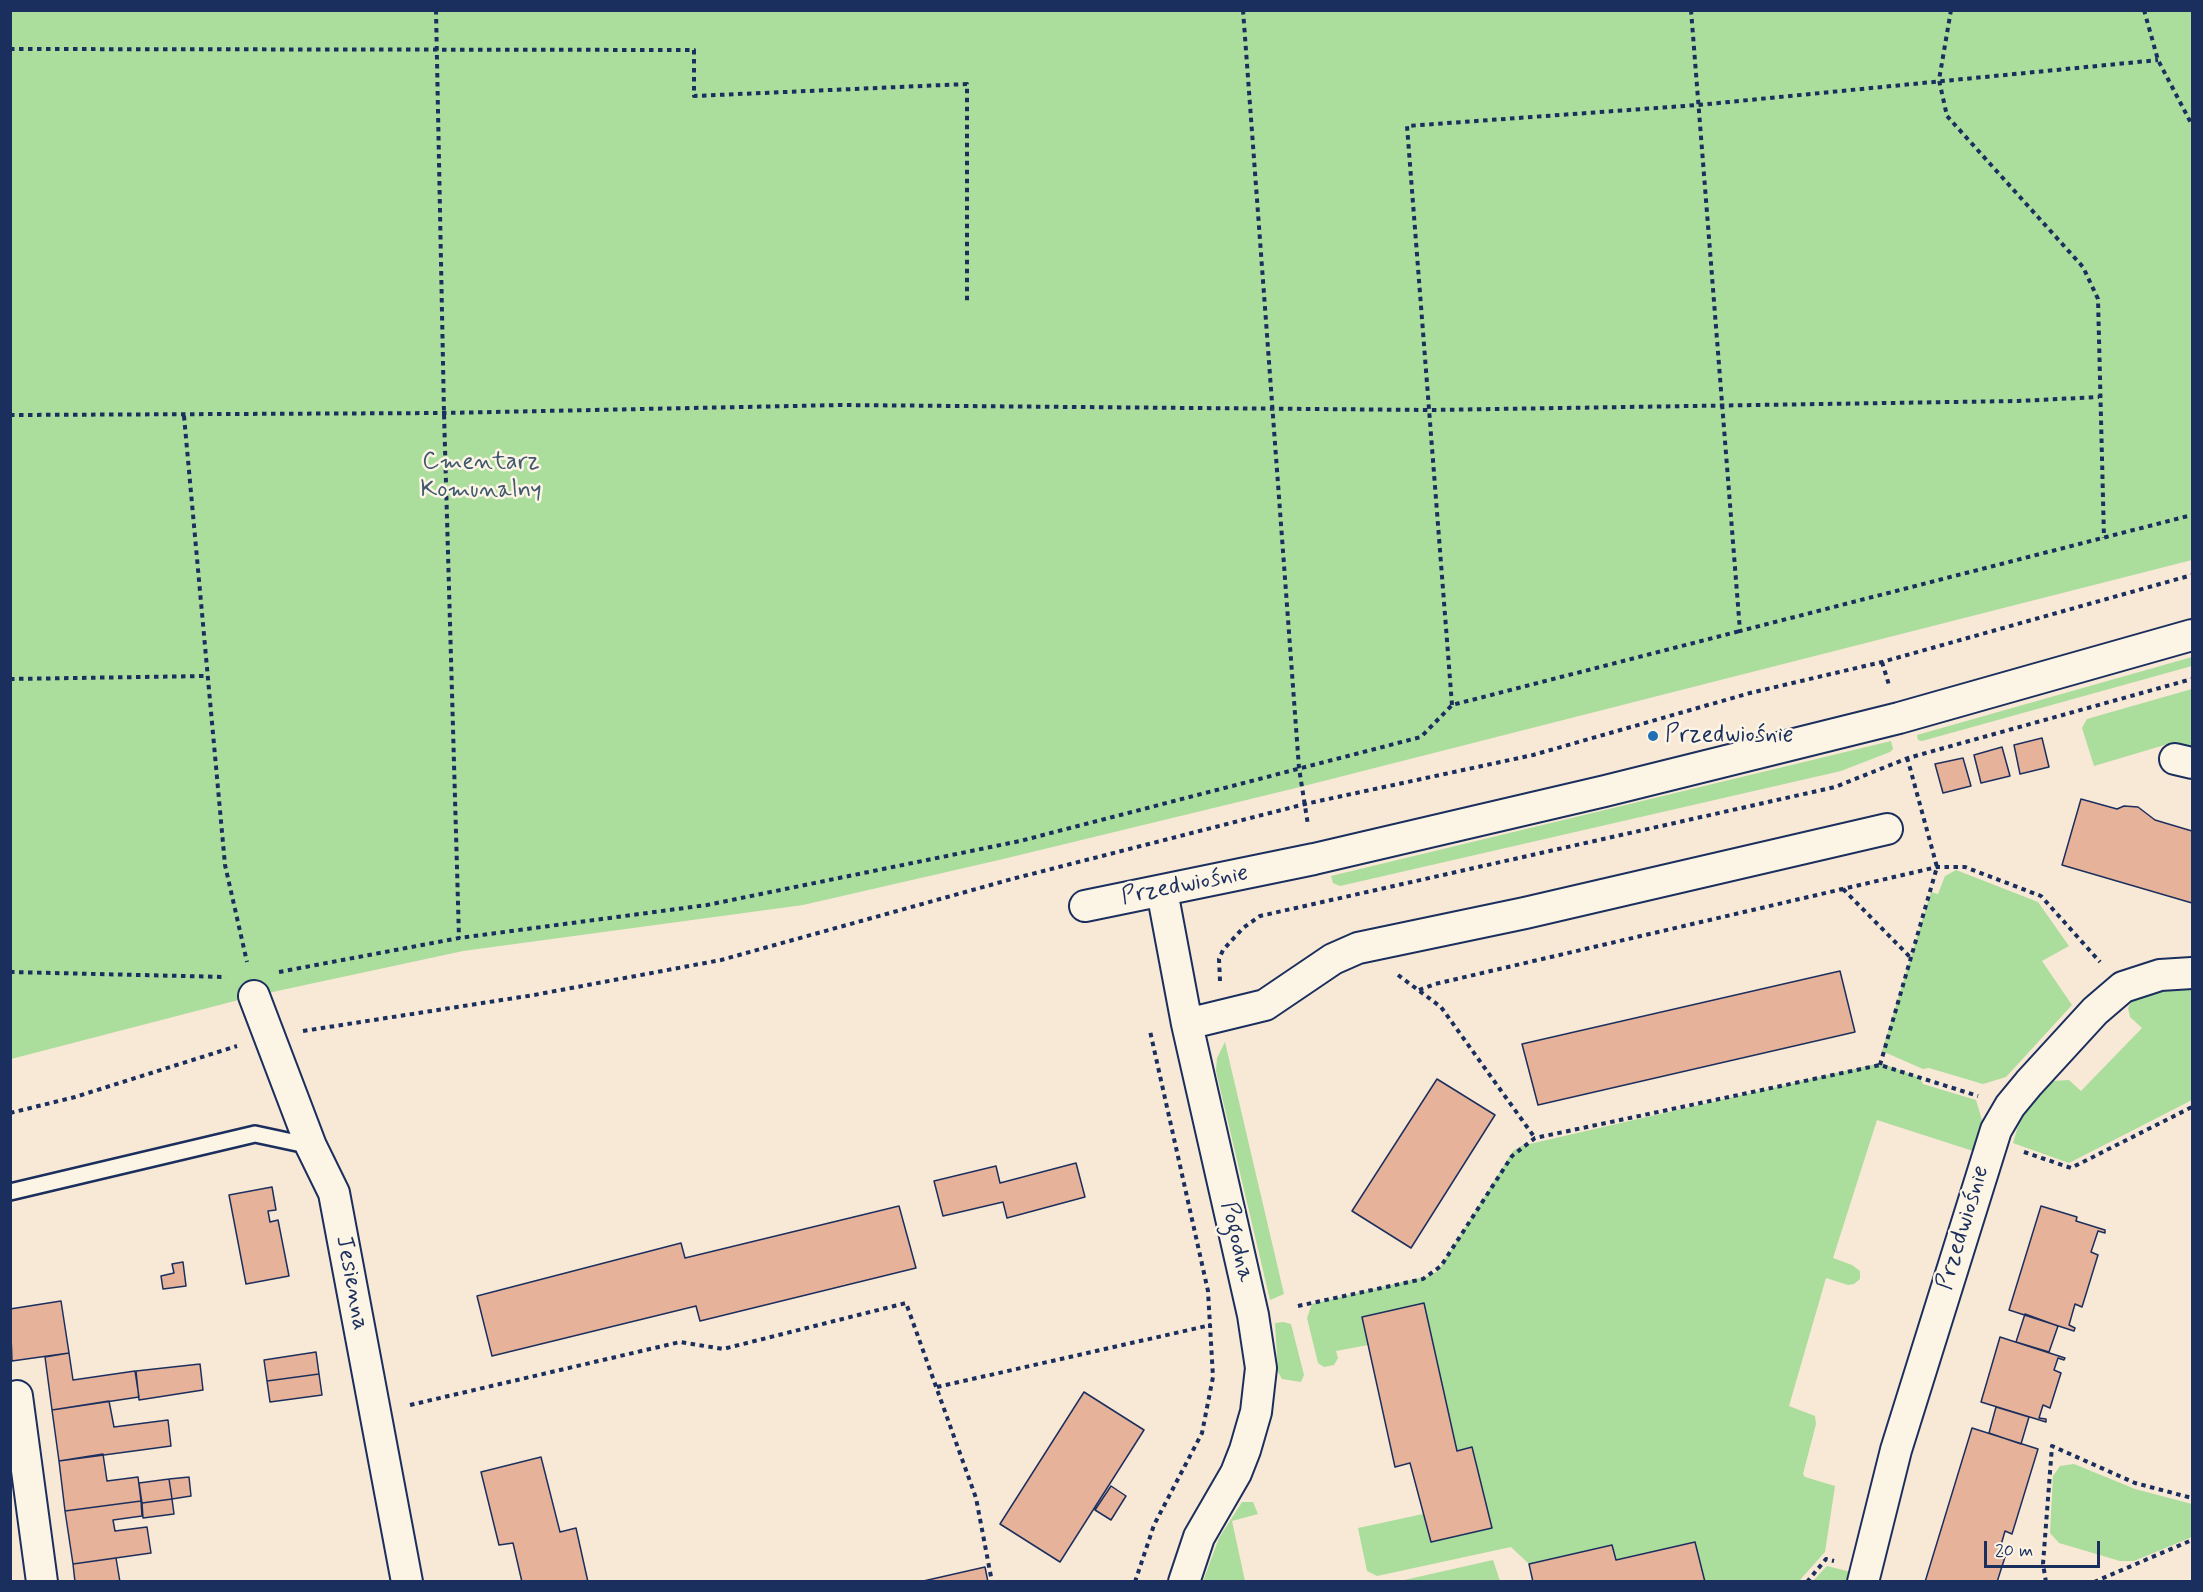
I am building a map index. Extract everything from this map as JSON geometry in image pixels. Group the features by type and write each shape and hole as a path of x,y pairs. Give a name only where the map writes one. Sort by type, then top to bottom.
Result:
{"street":[{"name":"Przedwiośnie","path":"1085,906 1162,891 1570,799 1865,726 2193,635"},
{"path":"1187,1024 1265,1005 1333,959 1358,948 1525,913 1887,829"},
{"name":"Pogodna","path":"1162,891 1187,1024 1253,1315 1262,1368 1256,1412 1245,1450 1236,1473 1199,1537 1184,1581"},
{"name":"Przedwiośnie","path":"1863,1581 1896,1450 1992,1141 2010,1106 2095,1011 2123,987 2160,975 2193,973"},
{"name":"Jesienna","path":"252,987 311,1146 334,1193 407,1581"},
{"path":"17,1396 42,1581"}],"lane":[{"path":"10,1192 255,1134 311,1146"}],"path":[{"path":"436,10 444,413 459,938"},
{"path":"1243,10 1299,768 1308,826"},
{"path":"1691,10 1740,631"},
{"path":"1951,10 1939,80 1947,116 2084,267 2098,299 2104,538"},
{"path":"2144,10 2158,60 2193,126"},
{"path":"10,49 694,50 694,96 967,84 967,301"},
{"path":"1452,705 1407,126 1698,105 2158,60"},
{"path":"10,415 184,416 444,413 841,405 1430,410 2099,398"},
{"path":"184,416 225,865 252,987"},
{"path":"10,972 252,987 459,938 718,902 1020,841 1421,737 1452,705 2193,515"},
{"path":"10,1113 75,1097 269,1036 534,995 721,960 1012,879 1305,804 1533,755 1750,693 1882,662 2193,576"},
{"path":"1882,662 1890,689"},
{"path":"10,679 206,676"},
{"path":"1227,1016 1221,996 1219,959 1227,943 1260,916 1835,787 1908,758 2193,679"},
{"path":"1880,1065 1937,867 1906,748"},
{"path":"1419,990 1436,984 1937,867 1965,867 2041,896 2123,987"},
{"path":"1844,889 1911,957"},
{"path":"1395,973 1441,1007 1535,1138"},
{"path":"1135,1581 1154,1525 1194,1450 1207,1415 1213,1377 1208,1291 1154,1056"},
{"path":"1298,1306 1423,1280 1441,1266 1512,1156 1535,1138 1880,1065 2010,1106"},
{"path":"1992,1141 2071,1168 2193,1107"},
{"path":"410,1417 408,1405 680,1342 723,1348 906,1303 976,1498 992,1581"},
{"path":"937,1387 1211,1325"},
{"path":"2046,1581 2043,1564 2052,1446 2136,1483 2193,1498"},
{"path":"2094,1581 2193,1540"}],"green space":[{"name":"Cmentarz Komunalny","path":"11,11 2192,11 2192,560 1300,787 803,905 463,951 254,996 11,1059"},
{"path":"2192,657 2192,666 1922,741 1918,740 1917,735"},
{"path":"2192,689 2192,750 2168,744 2094,766 2082,728 2087,719"},
{"path":"1891,741 1893,749 1890,752 1841,771 1340,886 1333,883 1331,876"},
{"path":"1956,870 2038,902 2069,946 2042,961 2072,1005 2006,1077 1983,1084 1929,1068 1923,1069 1882,1051 1931,892 1938,894 1945,876"},
{"path":"2185,984 2192,988 2192,1100 2069,1163 2013,1143 2018,1126 2031,1103 2052,1081 2069,1080 2081,1091 2142,1028 2130,1017 2128,1008 2132,1000 2149,991"},
{"path":"1225,1042 1284,1294 1270,1300 1216,1071 1217,1058"},
{"path":"1881,1063 1920,1078 1923,1084 1976,1100 1982,1120 1973,1151 1877,1120 1833,1258 1852,1265 1860,1271 1860,1279 1848,1285 1826,1278 1789,1406 1815,1416 1816,1424 1803,1474 1805,1477 1835,1486 1825,1552 1799,1581 1705,1581 1694,1542 1616,1560 1612,1545 1529,1564 1511,1547 1377,1576 1367,1571 1358,1528 1423,1514 1431,1542 1491,1528 1471,1447 1457,1451 1424,1304 1362,1317 1368,1345 1336,1351 1338,1358 1334,1365 1324,1367 1318,1363 1307,1318 1312,1304 1429,1276 1438,1271 1513,1151 1521,1146"},
{"path":"1275,1323 1291,1324 1304,1375 1301,1382 1282,1379 1278,1372"},
{"path":"2074,1464 2135,1489 2192,1504 2192,1537 2134,1561 2120,1561 2059,1543 2050,1533 2053,1476 2060,1466"},
{"path":"1242,1502 1253,1502 1258,1514 1232,1521 1245,1581 1203,1581 1219,1538"},
{"path":"1493,1560 1500,1581 1400,1581"},
{"path":"1827,1566 1851,1572 1849,1581 1812,1582"}],"building":[{"path":"2042,738 2049,767 2020,774 2014,745"},
{"path":"2002,747 2010,776 1981,783 1974,755"},
{"path":"1963,758 1971,786 1943,793 1935,764"},
{"path":"2081,799 2117,809 2124,806 2138,807 2155,820 2192,831 2192,903 2062,865"},
{"path":"1840,971 1855,1032 1538,1105 1522,1044"},
{"path":"1437,1079 1495,1115 1411,1248 1352,1211"},
{"path":"1076,1163 1085,1197 1007,1218 1003,1202 943,1216 934,1181 996,1166 1000,1183"},
{"path":"272,1187 276,1210 268,1211 270,1222 278,1220 289,1276 246,1284 229,1195"},
{"path":"899,1206 916,1268 700,1321 696,1306 492,1356 477,1296 681,1243 685,1258"},
{"path":"2041,1206 2077,1217 2076,1221 2105,1230 2105,1233 2098,1231 2091,1252 2098,1255 2082,1307 2075,1304 2069,1325 2075,1328 2074,1331 2009,1310"},
{"path":"183,1262 186,1286 163,1289 161,1276 174,1273 172,1264"},
{"path":"61,1301 69,1353 12,1361 10,1309"},
{"path":"1424,1303 1457,1451 1472,1447 1492,1528 1431,1542 1410,1463 1395,1467 1362,1317"},
{"path":"2025,1314 2058,1326 2049,1352 2016,1342"},
{"path":"2000,1337 2065,1358 2064,1360 2058,1358 2054,1370 2061,1373 2050,1408 2043,1405 2039,1418 2046,1419 2046,1422 1981,1402"},
{"path":"316,1352 319,1374 267,1381 264,1360"},
{"path":"69,1353 73,1380 135,1371 139,1397 52,1410 45,1357"},
{"path":"200,1364 203,1390 139,1400 136,1371"},
{"path":"319,1374 322,1395 270,1402 267,1381"},
{"path":"1084,1392 1144,1430 1060,1562 1000,1524"},
{"path":"109,1401 114,1427 168,1420 171,1446 59,1461 52,1410"},
{"path":"1996,1407 2029,1417 2021,1444 1989,1433"},
{"path":"1972,1428 2038,1449 2012,1534 2005,1531 1999,1552 2006,1554 1997,1582 1925,1582"},
{"path":"103,1454 107,1481 138,1477 141,1501 65,1511 59,1461"},
{"path":"541,1457 560,1532 576,1528 588,1582 522,1582 513,1543 499,1545 481,1472"},
{"path":"189,1477 191,1496 172,1499 169,1479"},
{"path":"169,1479 172,1499 142,1503 139,1483"},
{"path":"1111,1486 1126,1496 1111,1520 1095,1510"},
{"path":"172,1499 174,1514 143,1518 142,1503"},
{"path":"141,1501 142,1516 113,1520 115,1531 147,1527 151,1553 73,1564 65,1511"},
{"path":"1695,1542 1705,1582 1533,1582 1529,1564 1612,1545 1616,1560"},
{"path":"116,1558 120,1582 75,1582 73,1564"},
{"path":"985,1567 988,1582 919,1582"}],"place":[{"name":"Przedwiośnie","path":"1653,736"}]}
